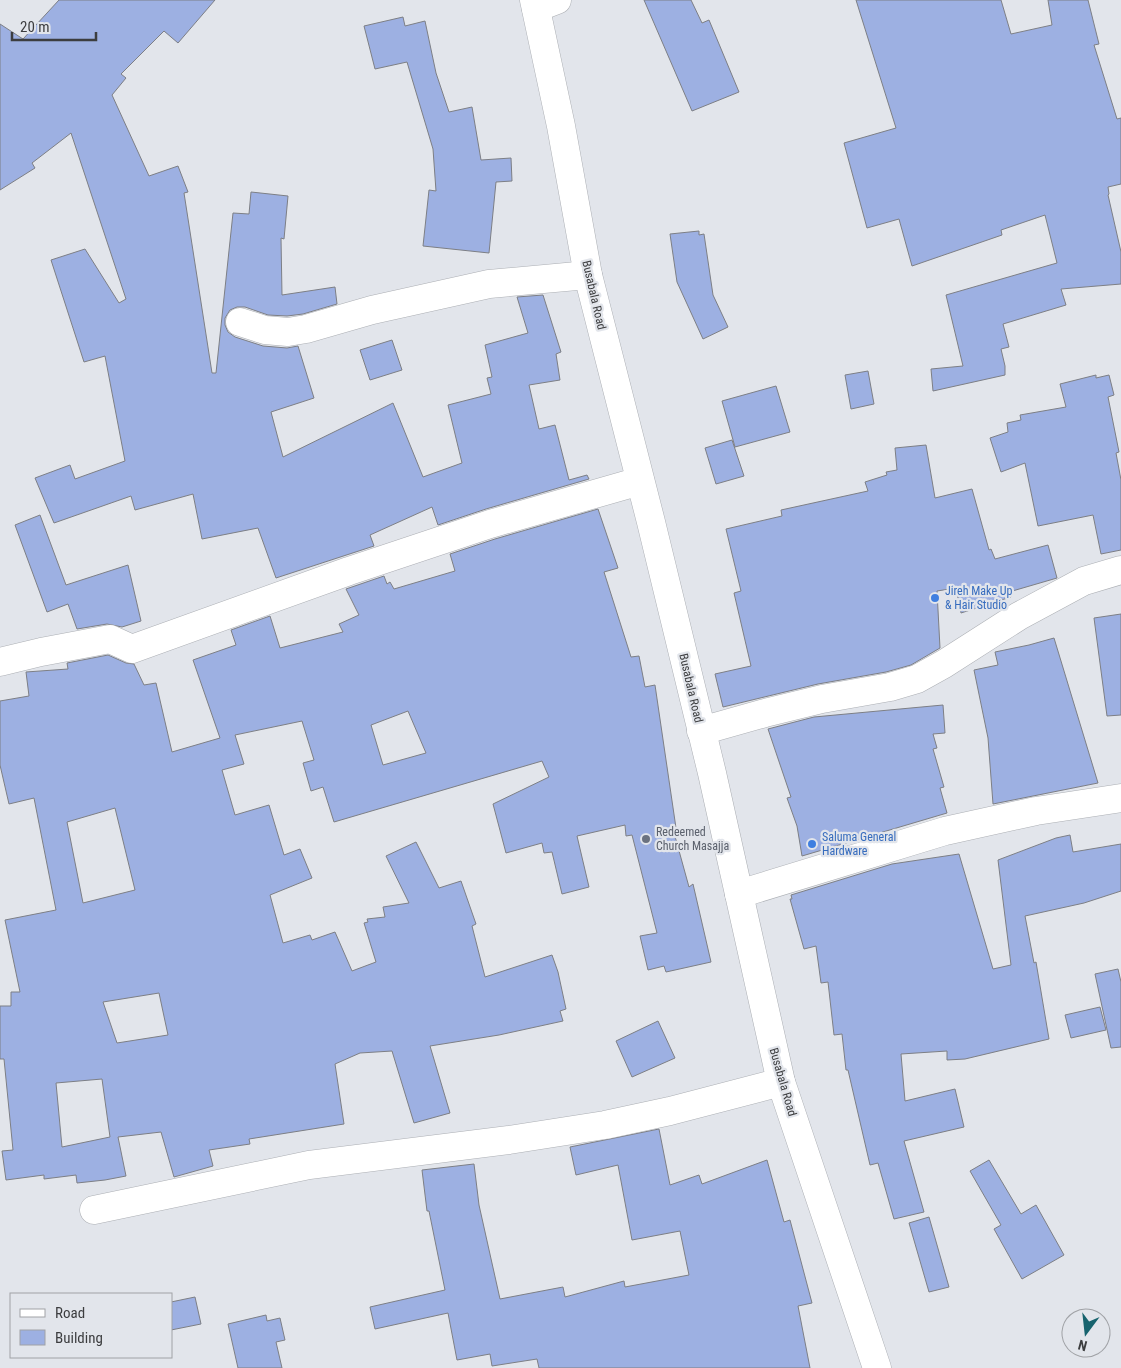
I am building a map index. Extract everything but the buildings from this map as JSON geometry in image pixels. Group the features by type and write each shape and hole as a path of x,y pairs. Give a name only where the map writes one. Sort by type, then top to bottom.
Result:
{"street":[{"name":"Busabala Road","path":"542,3 560,126 588,275 652,522 781,1082 876,1368"},
{"path":"240,322 265,330 288,332 372,310 489,284 588,275"},
{"path":"0,662 110,639 132,648 349,571 490,524 640,481"},
{"path":"701,731 765,712 822,699 890,687 917,679 1019,616 1084,580 1121,570"},
{"path":"738,894 945,831 1036,811 1121,798"},
{"path":"94,1210 309,1166 509,1140 605,1125 670,1111 781,1082"}],"place":[{"name":"Jireh Make Up & Hair Studio","path":"935,598"},
{"name":"Redeemed Church Masajja","path":"646,839"},
{"name":"Saluma General Hardware","path":"812,844"}]}
